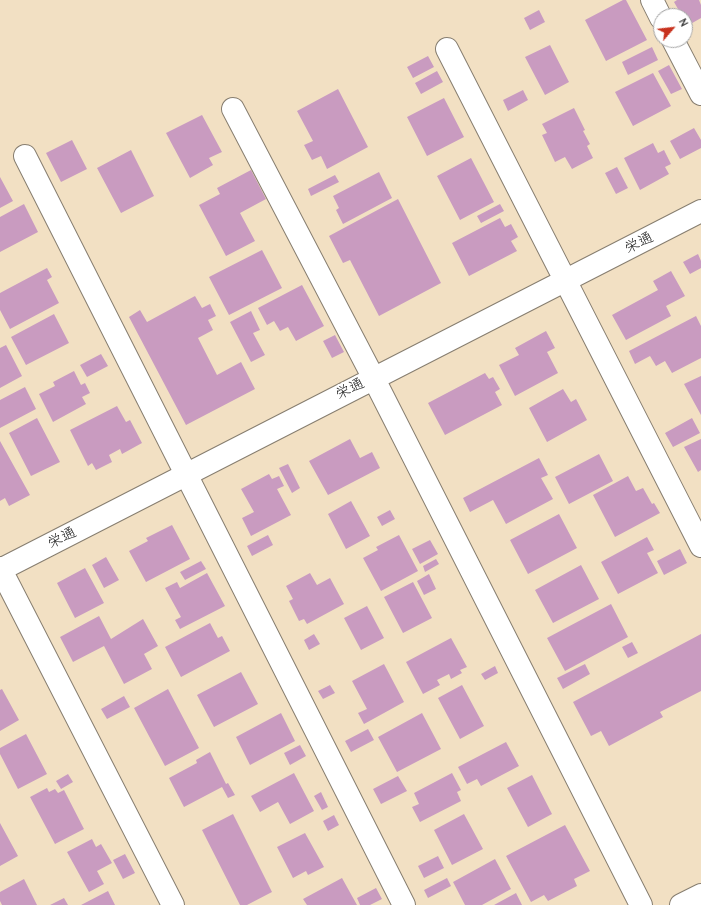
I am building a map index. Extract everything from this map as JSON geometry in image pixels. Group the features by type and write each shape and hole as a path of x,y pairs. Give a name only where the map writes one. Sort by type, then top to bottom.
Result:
{"street":[{"path":"447,48 701,546"},
{"path":"677,48 701,94"},
{"path":"234,109 373,378 641,905"},
{"path":"24,156 404,905"},
{"name":"栄通","path":"0,569 701,211"},
{"path":"0,569 173,905"},
{"path":"681,905 701,895"}],"building":[{"path":"623,0 626,0 647,40 606,61 585,20"},
{"path":"677,0 699,0 701,5 701,18 693,23 693,8 677,8 674,2"},
{"path":"539,10 545,22 530,30 524,18"},
{"path":"550,45 569,82 545,95 525,57"},
{"path":"652,47 658,60 628,75 622,62"},
{"path":"428,56 434,67 413,78 407,67"},
{"path":"669,65 682,89 671,94 658,71"},
{"path":"437,71 443,82 421,94 415,83"},
{"path":"653,73 671,106 633,126 615,92"},
{"path":"338,89 368,147 327,169 321,156 312,160 304,145 313,141 297,111"},
{"path":"523,90 528,100 508,111 503,100"},
{"path":"444,98 464,137 427,156 407,117"},
{"path":"574,108 585,130 583,131 590,144 587,146 593,158 572,169 565,157 555,162 542,135 547,133 542,124"},
{"path":"202,115 222,152 209,158 213,165 190,178 166,133"},
{"path":"694,128 701,140 701,148 680,159 670,141"},
{"path":"72,140 87,169 61,182 46,153"},
{"path":"653,143 658,153 664,150 671,164 665,167 669,174 640,190 624,158"},
{"path":"131,150 154,196 121,213 97,168"},
{"path":"471,158 494,202 460,220 437,176"},
{"path":"617,167 628,188 616,194 605,173"},
{"path":"251,170 266,199 240,213 255,241 226,256 199,205 220,194 217,188"},
{"path":"379,172 392,198 343,224 336,210 339,208 333,196"},
{"path":"335,175 339,182 311,196 308,189"},
{"path":"0,177 13,201 0,208"},
{"path":"398,199 441,283 379,316 350,260 343,263 329,236"},
{"path":"24,204 38,232 0,252 0,217"},
{"path":"500,204 504,211 481,223 477,216"},
{"path":"500,218 505,227 511,224 518,237 511,241 517,251 469,276 452,243"},
{"path":"262,250 282,288 229,315 209,277"},
{"path":"698,254 701,261 701,268 690,274 683,262"},
{"path":"47,268 52,277 47,280 59,303 10,329 0,310 0,293"},
{"path":"671,271 685,296 666,306 671,316 626,340 612,315 658,290 653,281"},
{"path":"302,285 324,326 296,341 288,327 280,331 274,321 267,325 258,308"},
{"path":"195,296 202,308 210,304 216,316 208,320 213,330 198,338 217,375 241,362 255,389 186,425 129,317 140,310 147,322"},
{"path":"251,311 260,330 253,333 265,355 251,362 230,322"},
{"path":"54,314 69,343 26,365 11,337"},
{"path":"696,316 701,326 701,358 672,373 665,361 656,366 650,356 635,364 629,351"},
{"path":"546,331 555,348 547,352 558,373 515,396 499,365 519,355 515,348"},
{"path":"335,335 344,352 332,358 323,341"},
{"path":"6,345 22,376 0,388 0,348"},
{"path":"101,354 108,366 87,377 80,365"},
{"path":"74,371 81,385 85,383 90,393 82,397 86,404 53,422 39,394 55,386 53,382"},
{"path":"485,373 489,379 493,377 500,389 495,392 502,405 445,435 428,403"},
{"path":"701,376 701,415 684,384"},
{"path":"25,387 36,409 0,428 0,400"},
{"path":"563,389 571,402 576,399 587,420 547,442 529,408"},
{"path":"117,406 126,422 130,420 142,443 122,454 120,449 109,455 112,462 96,470 92,463 88,466 70,430"},
{"path":"37,418 60,462 31,476 9,433"},
{"path":"692,418 700,433 673,447 665,433"},
{"path":"350,439 360,458 372,452 380,468 328,495 309,461"},
{"path":"701,439 701,470 698,472 684,447"},
{"path":"0,441 30,495 9,506 5,498 0,501"},
{"path":"599,454 613,481 569,504 555,477"},
{"path":"539,458 548,475 541,478 553,499 506,524 493,500 470,512 463,498"},
{"path":"288,464 300,488 292,493 279,468"},
{"path":"269,474 272,479 279,476 284,486 277,489 291,515 251,536 242,518 254,512 241,489"},
{"path":"628,476 636,491 643,488 652,504 654,503 660,513 615,537 593,495"},
{"path":"351,501 370,536 346,549 328,514"},
{"path":"390,510 395,519 382,526 377,517"},
{"path":"559,514 577,548 528,574 510,540"},
{"path":"172,525 190,559 146,582 129,551 148,541 146,538"},
{"path":"268,535 273,545 252,556 247,546"},
{"path":"399,535 418,571 381,591 363,558 378,550 376,547"},
{"path":"647,537 654,550 647,553 658,573 618,594 601,562"},
{"path":"430,540 438,554 420,564 412,549"},
{"path":"680,549 687,563 664,575 657,561"},
{"path":"106,557 119,580 104,588 92,565"},
{"path":"436,559 439,564 425,572 423,566"},
{"path":"201,561 206,569 185,580 180,572"},
{"path":"581,565 599,599 553,623 535,590"},
{"path":"85,568 104,603 75,618 57,583"},
{"path":"207,573 225,606 180,629 175,620 181,617 165,588 177,582 180,588"},
{"path":"310,573 317,585 330,578 344,604 307,624 304,619 299,621 289,601 293,599 286,586"},
{"path":"429,574 436,589 424,595 417,581"},
{"path":"413,582 432,618 403,633 384,597"},
{"path":"611,604 628,637 565,671 547,638"},
{"path":"367,606 384,638 361,650 344,618"},
{"path":"99,616 111,639 143,619 158,646 144,654 152,669 124,684 104,646 73,662 60,637"},
{"path":"210,623 218,638 222,636 230,651 181,677 165,647"},
{"path":"314,634 320,644 309,650 304,640"},
{"path":"701,634 701,691 660,712 663,717 609,746 601,731 591,736 573,702"},
{"path":"451,638 467,667 460,670 462,673 451,679 449,674 437,680 440,685 423,694 406,662"},
{"path":"632,642 638,653 628,658 622,647"},
{"path":"384,664 404,702 364,724 358,713 367,709 352,681"},
{"path":"585,664 590,674 563,689 557,678"},
{"path":"495,666 498,673 485,680 481,674"},
{"path":"241,672 258,704 214,727 197,695"},
{"path":"330,685 335,693 323,699 318,691"},
{"path":"462,685 484,726 460,739 438,698"},
{"path":"2,689 19,720 0,731 0,690"},
{"path":"168,689 199,748 165,766 134,708"},
{"path":"124,696 130,707 107,719 101,709"},
{"path":"281,713 295,741 250,765 236,737"},
{"path":"422,713 441,749 397,772 378,737"},
{"path":"368,729 374,740 351,752 345,741"},
{"path":"26,734 47,774 18,789 0,754 0,748"},
{"path":"506,742 519,766 481,786 477,779 467,784 458,767"},
{"path":"300,745 306,756 290,765 284,753"},
{"path":"210,752 226,784 228,783 235,795 228,798 222,787 184,807 169,778 197,763 196,760"},
{"path":"294,773 314,811 290,824 278,802 260,812 251,796"},
{"path":"452,773 461,790 457,792 461,801 420,822 412,807 419,804 414,793"},
{"path":"68,774 73,782 61,789 56,781"},
{"path":"532,775 552,814 528,827 507,788"},
{"path":"398,776 407,791 381,804 373,789"},
{"path":"47,788 49,792 55,789 58,793 64,790 84,829 55,844 30,797"},
{"path":"321,792 328,807 322,810 314,796"},
{"path":"233,814 272,892 247,905 240,905 202,830"},
{"path":"464,814 483,849 452,865 434,830"},
{"path":"334,815 339,825 328,831 323,821"},
{"path":"0,823 18,856 0,866"},
{"path":"565,825 590,871 574,879 577,886 548,901 544,895 531,902 506,856"},
{"path":"305,833 324,867 308,875 306,871 293,878 277,847"},
{"path":"92,839 96,847 101,844 112,863 97,871 104,884 89,892 67,852"},
{"path":"125,854 135,873 123,879 113,860"},
{"path":"438,856 444,868 424,878 418,866"},
{"path":"495,859 511,889 482,905 465,905 453,882"},
{"path":"342,878 357,905 307,905 303,899"},
{"path":"447,878 451,886 428,898 424,890"},
{"path":"24,879 37,905 2,905 0,901 0,892"},
{"path":"376,888 382,899 370,905 360,905 357,898"},
{"path":"108,891 115,905 81,905"},
{"path":"516,893 522,905 494,905"},
{"path":"64,898 68,905 50,905"}]}
